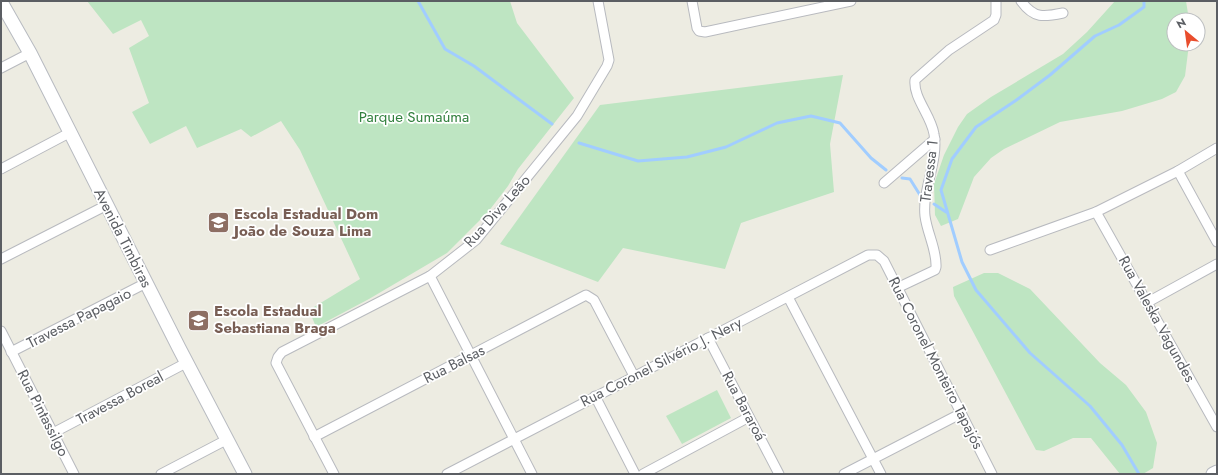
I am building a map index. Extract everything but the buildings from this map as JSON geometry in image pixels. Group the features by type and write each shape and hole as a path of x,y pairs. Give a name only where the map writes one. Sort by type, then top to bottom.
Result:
{"street":[{"name":"Rua Diva Leão","path":"314,437 276,363 278,357 282,352 430,276 482,234 577,116 607,66 609,60 598,1"},
{"path":"692,1 697,28 699,31 705,32 851,1"},
{"name":"Travessa 1","path":"897,288 935,270 936,267 925,217 925,204 935,139 929,117 917,96 915,80 949,50 994,20 996,14 996,1"},
{"path":"1021,1 1026,7 1039,16 1043,17 1063,13"},
{"name":"Avenida Timbiras","path":"1,2 30,53 71,132 186,363 228,439 245,474"},
{"path":"1,68 30,53"},
{"path":"1,169 71,132"},
{"path":"884,183 935,139"},
{"path":"990,250 1096,212 1178,171 1217,148"},
{"path":"1178,171 1217,242"},
{"path":"1,259 107,205"},
{"name":"Rua Valeska Vagundes","path":"1096,212 1217,427"},
{"name":"Rua Coronel Silvério J. Nery","path":"446,474 868,254 877,255"},
{"name":"Rua Coronel Monteiro Tapajós","path":"877,255 884,261 960,414 992,474"},
{"path":"1148,302 1217,264"},
{"path":"430,276 532,474"},
{"name":"Travessa Papagaio","path":"11,352 146,283"},
{"name":"Rua Balsas","path":"314,437 586,295 594,300 634,376"},
{"path":"788,297 881,474"},
{"name":"Rua Pintassilgo","path":"1,331 74,474"},
{"name":"Rua Bararoá","path":"708,338 779,474"},
{"name":"Travessa Boreal","path":"53,433 186,363"},
{"path":"596,396 635,474"},
{"path":"844,474 960,414"},
{"path":"643,474 749,417"},
{"path":"314,437 334,474"},
{"path":"161,474 228,439"},
{"path":"1213,474 1217,472"}],"green space":[{"name":"Parque Sumaúma","path":"87,1 510,1 517,23 574,98 518,169 508,186 488,212 447,253 369,299 316,327 309,310 360,279 300,150 281,121 251,137 241,129 197,148 186,126 150,144 132,112 149,103 129,48 149,36 141,20 113,34"},
{"path":"1115,1 1186,1 1188,12 1166,12 1166,52 1188,52 1185,76 1176,92 1162,99 1122,111 1060,122 1004,149 991,158 974,177 958,219 941,226 935,215 934,184 944,155 958,127 967,114 991,97 1063,54 1087,32"},
{"path":"843,75 830,144 834,192 741,223 725,269 623,248 598,282 500,244 600,105"},
{"path":"984,273 998,273 1030,289 1100,363 1126,385 1146,412 1157,443 1153,468 1143,474 1120,474 1091,438 1073,438 1044,451 1036,450 954,296 953,287"},
{"path":"717,390 731,418 682,444 666,416"}],"waterway":[{"path":"418,1 445,49 474,66 552,124"},
{"path":"1139,474 1122,445 1090,406 1030,353 976,290 962,262 941,190 952,159 976,127 1050,75 1095,36 1119,25 1144,7 1144,1"},
{"path":"579,143 638,161 687,157 726,147 777,123 811,116 840,123 871,158 886,170"},
{"path":"902,178 910,179 920,195"},
{"path":"934,204 946,212"}],"place":[{"name":"Escola Estadual Dom João de Souza Lima","path":"219,223"},
{"name":"Escola Estadual Sebastiana Braga","path":"199,320"}]}
